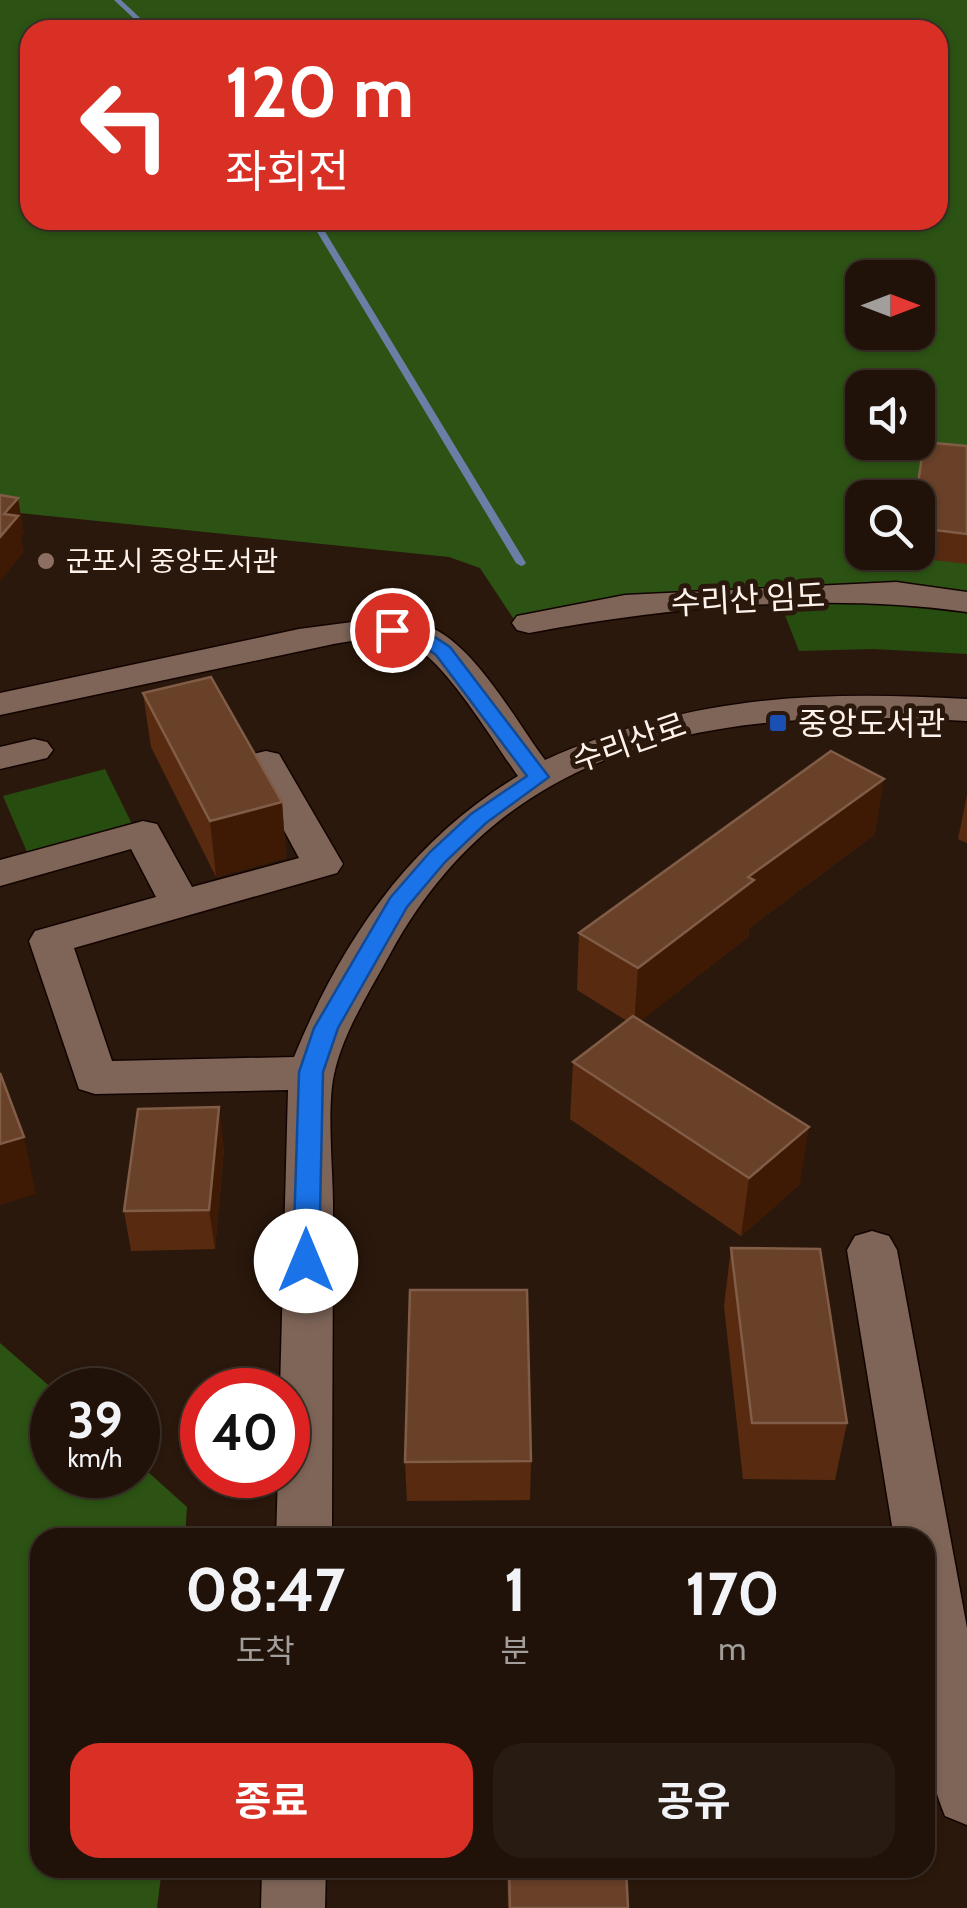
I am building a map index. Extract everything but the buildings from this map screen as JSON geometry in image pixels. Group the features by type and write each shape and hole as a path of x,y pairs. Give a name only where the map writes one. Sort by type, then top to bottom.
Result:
{"street":[{"name":"수리산 임도","path":"529,623 625,605 740,598 896,592 967,602"},
{"path":"0,704 298,640 346,631 392,630 420,636 443,651 538,777"},
{"name":"수리산로","path":"304,1528 311,1072 326,1028 398,903 478,819 538,777 631,734 694,719 860,704 967,710"},
{"path":"266,762 323,864 50,941 94,1078 311,1072"},
{"path":"0,873 143,833 180,904"},
{"path":"872,1250 920,1528"},
{"path":"935,1626 967,1795"},
{"path":"292,1908 294,1878"}],"green space":[{"path":"0,0 967,0 967,602 765,597 519,627 480,568 449,557 0,511"},
{"path":"781,605 967,606 967,654 873,649 799,651"},
{"path":"105,769 132,824 27,852 3,796"},
{"path":"0,1343 30,1369 30,1498 160,1498 160,1483 187,1507 186,1528 30,1528 30,1878 161,1878 157,1908 0,1908"}],"waterway":[{"path":"117,0 139,20"},
{"path":"320,230 521,563"}],"place":[{"name":"군포시 중앙도서관","path":"46,561"},
{"name":"중앙도서관","path":"778,723"}],"route":[{"path":"306,1261 311,1072 326,1028 398,903 478,819 538,777 443,651 420,636 392,630"}]}
